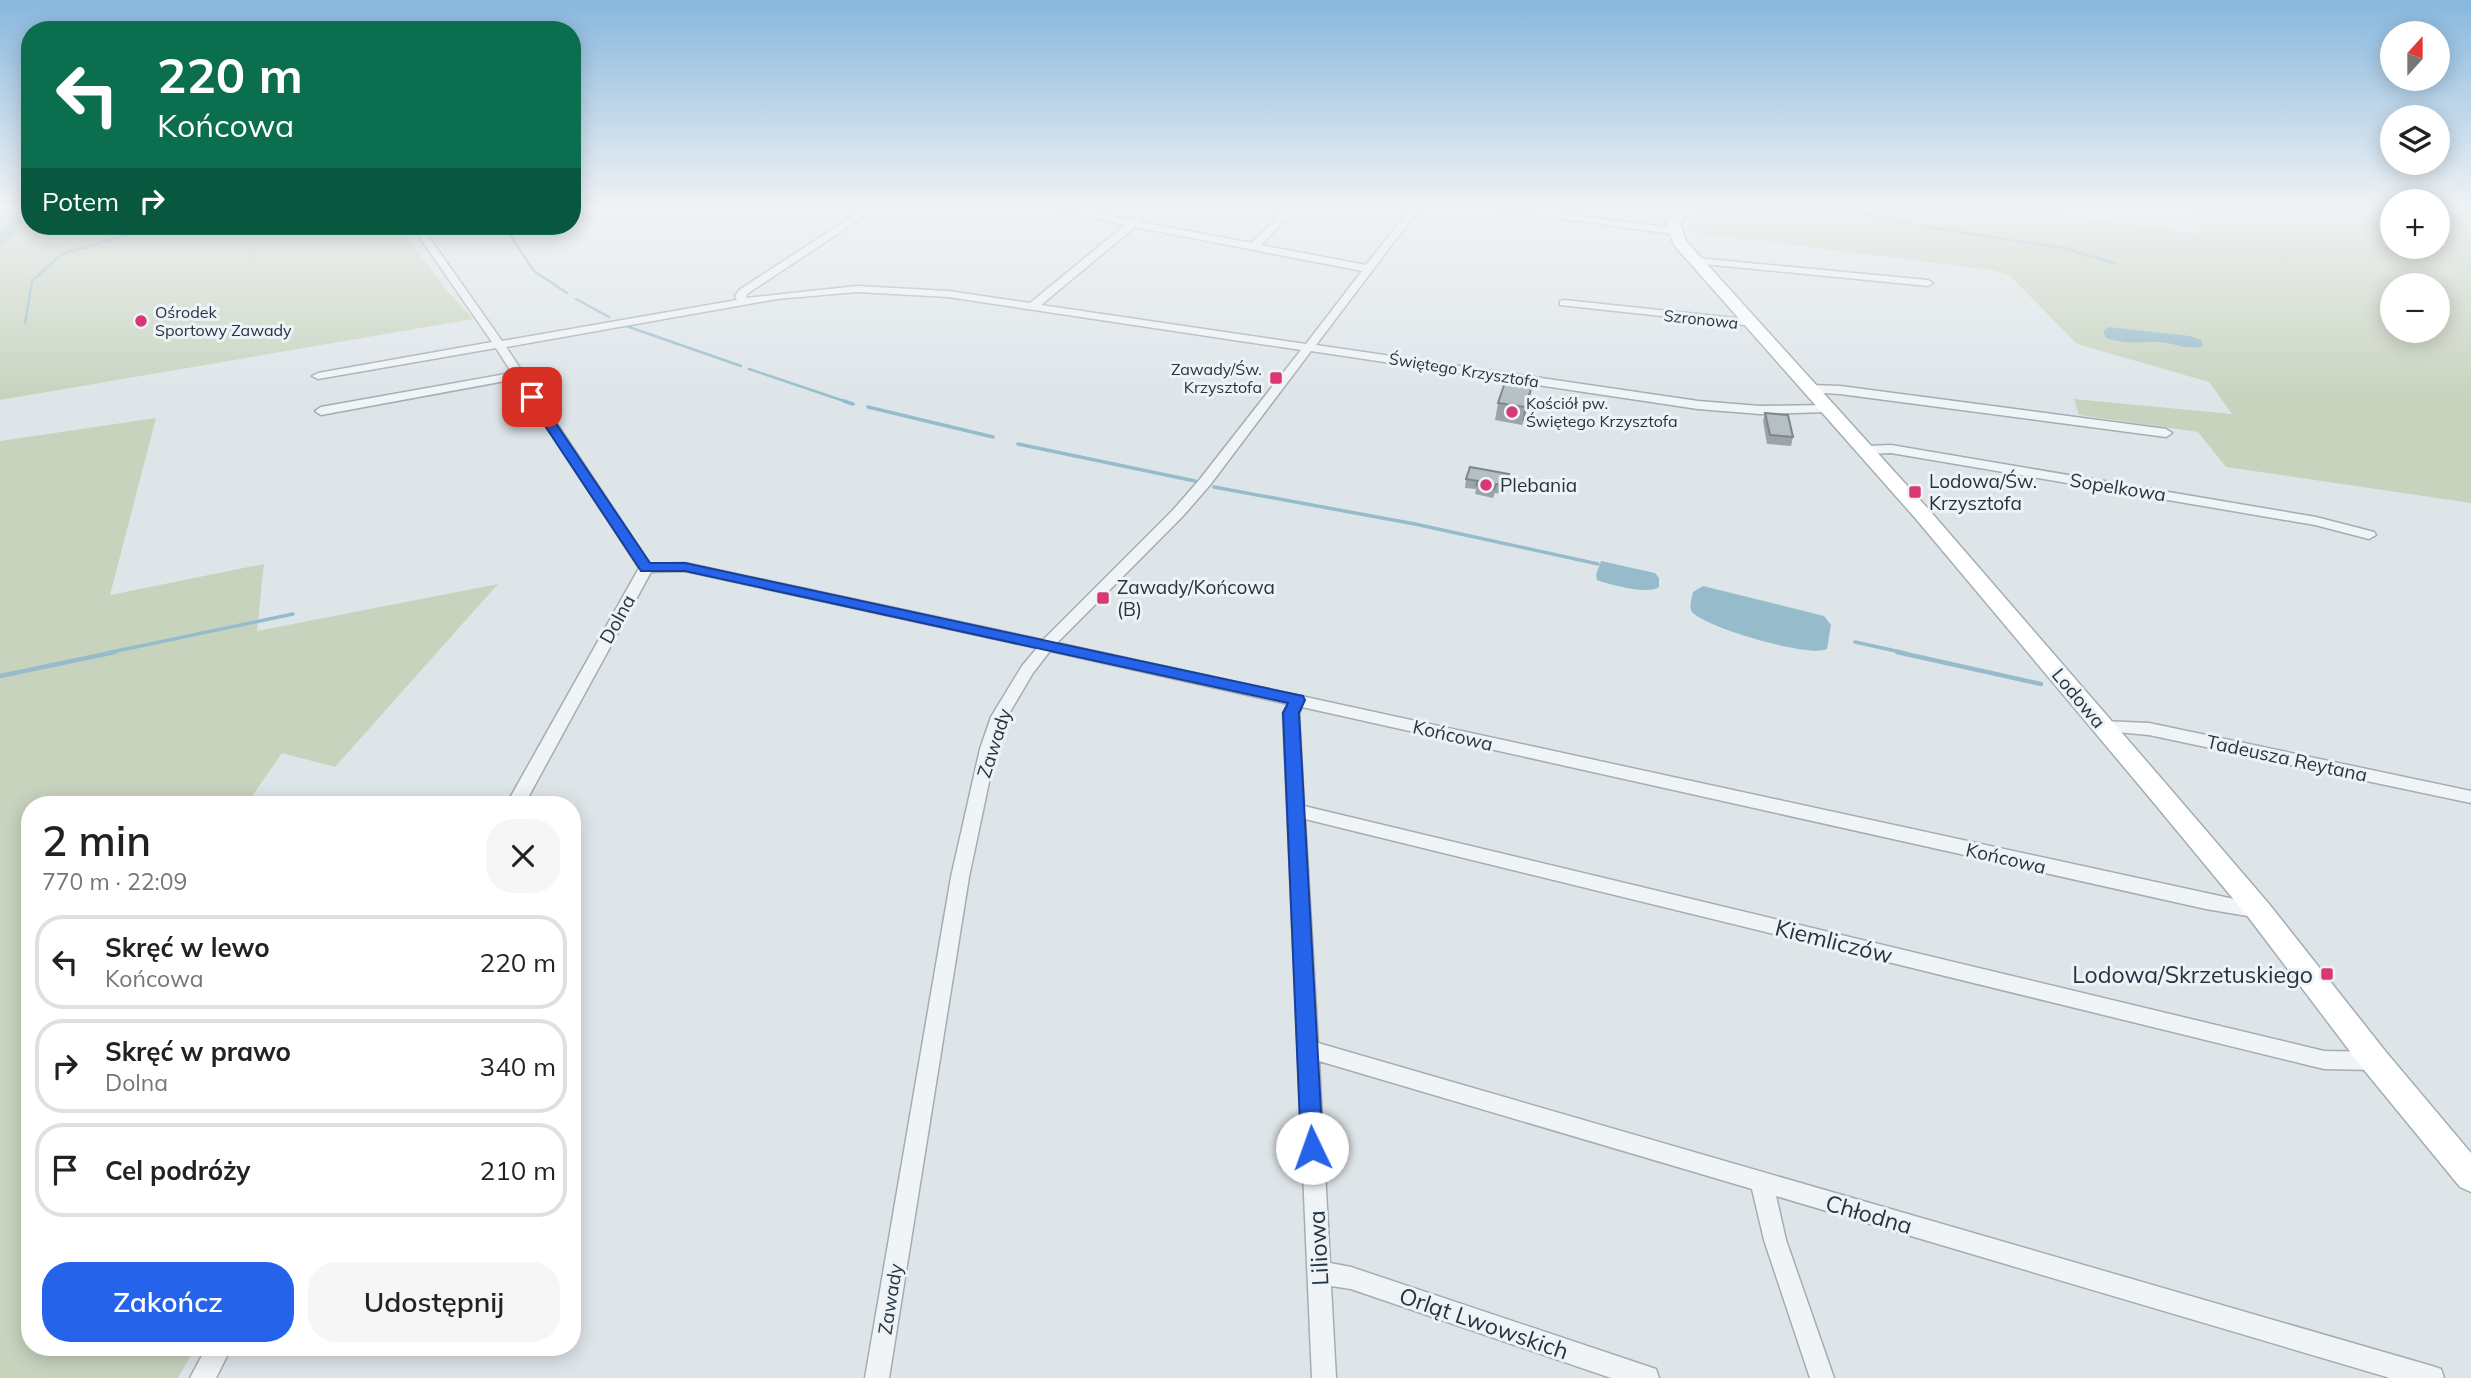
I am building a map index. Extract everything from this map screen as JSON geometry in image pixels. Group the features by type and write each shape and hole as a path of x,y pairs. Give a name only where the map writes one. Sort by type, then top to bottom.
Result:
{"street":[{"path":"447,269 646,568"},
{"path":"743,302 740,296 743,292 778,269"},
{"path":"1033,306 1077,269"},
{"name":"Zawady","path":"877,1378 960,877 988,748 1011,694 1048,644 1191,499 1369,269"},
{"name":"Lodowa","path":"1705,269 1865,450 2259,911 2375,1061 2471,1177"},
{"path":"1784,269 1928,283"},
{"name":"Świętego Krzysztofa","path":"318,376 743,302 806,293 878,289 948,294 1033,306 1698,405 1760,410 1819,398 1840,390 2166,433"},
{"name":"Szronowa","path":"1564,303 1754,323"},
{"path":"321,411 518,375"},
{"name":"Sopelkowa","path":"1865,450 1891,449 2222,504 2316,520 2369,535"},
{"name":"Końcowa","path":"646,568 685,567 1048,644 2206,902 2259,911"},
{"name":"Dolna","path":"521,796 646,568"},
{"name":"Liliowa","path":"1297,700 1291,713 1294,810 1324,1378"},
{"name":"Tadeusza Reytana","path":"2102,726 2149,729 2471,797"},
{"name":"Kiemliczów","path":"1294,810 2324,1060 2375,1061"},
{"name":"Chłodna","path":"1307,1049 2432,1378"},
{"path":"1761,1182 1775,1240 1822,1378"},
{"name":"Orląt Lwowskich","path":"1319,1273 1351,1278 1647,1378"},
{"path":"202,1378 214,1356"}],"green space":[{"path":"0,269 431,269 473,319 0,400"},
{"path":"1986,269 2471,269 2471,503 2226,467 2198,432 2079,415 2074,399 2232,414 2209,382 2077,344 2009,275"},
{"path":"156,418 110,595 264,564 257,631 498,584 335,767 282,753 252,796 21,796 21,1356 190,1356 178,1378 0,1378 0,441"}],"water":[{"path":"2108,327 2190,336 2201,340 2203,346 2113,340 2106,338 2103,332"},
{"path":"1601,561 1655,573 1659,578 1659,587 1638,590 1597,580"},
{"path":"1703,586 1824,616 1831,625 1827,649 1817,651 1781,646 1702,619 1693,613 1691,606 1693,592"}],"building":[{"path":"1505,382 1532,386 1525,407 1498,403"},
{"path":"1765,413 1788,415 1793,437 1770,435"},
{"path":"1470,467 1509,474 1505,485 1496,484 1494,489 1476,485 1478,481 1466,479"}],"waterway":[{"path":"25,323 32,281 45,269"},
{"path":"533,269 567,293"},
{"path":"576,299 609,317"},
{"path":"626,326 741,366"},
{"path":"749,369 850,403"},
{"path":"844,401 850,403"},
{"path":"868,407 993,437"},
{"path":"1018,444 1195,481"},
{"path":"1214,487 1415,524 1598,564"},
{"path":"107,653 293,614"},
{"path":"1855,642 1905,653"},
{"path":"0,676 115,652"},
{"path":"1897,652 2041,684"}],"place":[{"name":"Ośrodek Sportowy Zawady","path":"141,321"},
{"name":"Zawady/Św. Krzysztofa","path":"1276,378"},
{"name":"Kościół pw. Świętego Krzysztofa","path":"1512,412"},
{"name":"Plebania","path":"1486,485"},
{"name":"Lodowa/Św. Krzysztofa","path":"1915,492"},
{"name":"Zawady/Końcowa (B)","path":"1103,598"},
{"name":"Lodowa/Skrzetuskiego","path":"2327,974"}],"route":[{"path":"532,397 646,568 670,565 685,567 1297,700 1291,713 1312,1148"}]}
